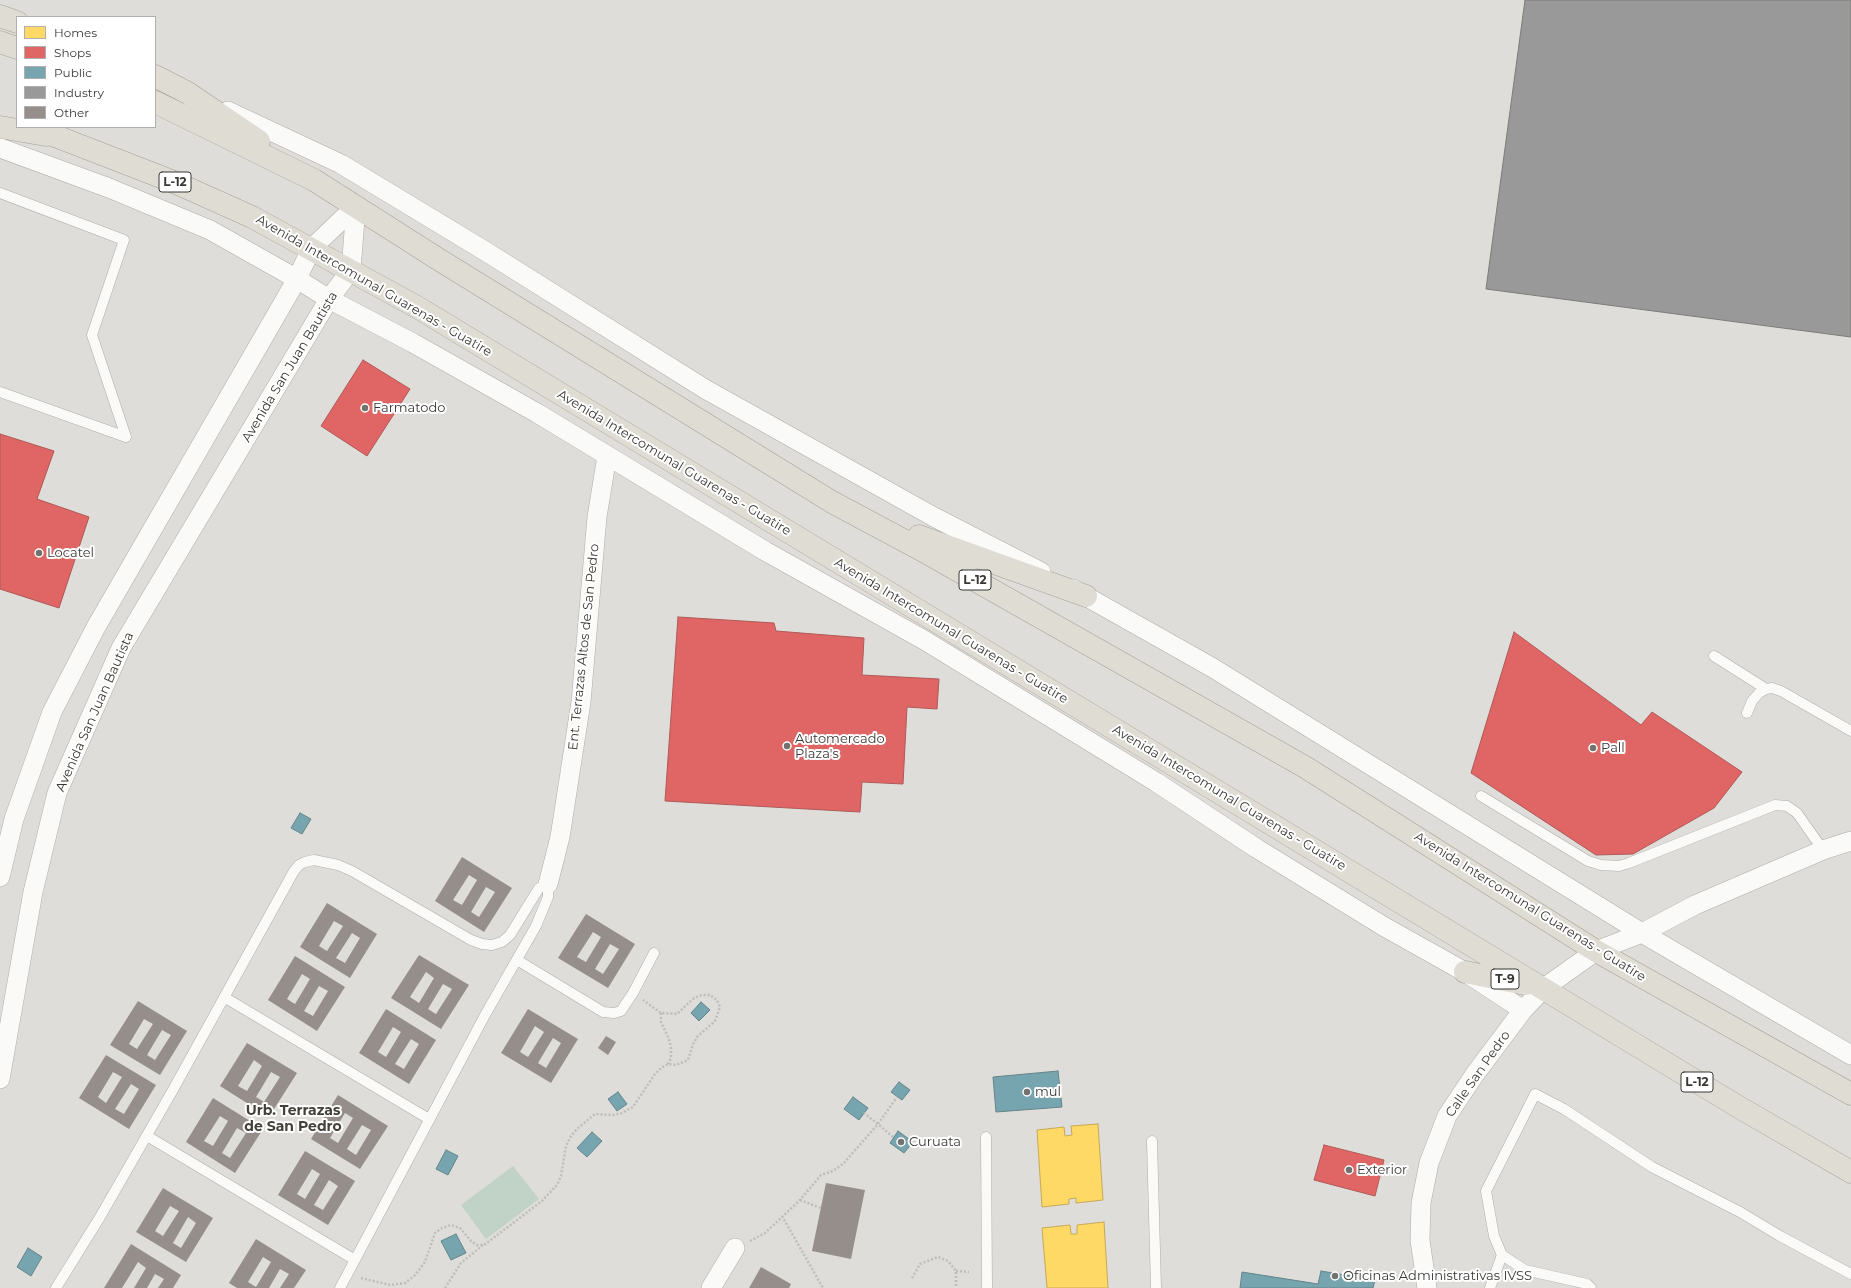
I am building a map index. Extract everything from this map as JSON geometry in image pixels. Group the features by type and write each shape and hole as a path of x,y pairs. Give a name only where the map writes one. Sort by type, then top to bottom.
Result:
{"highway":[{"path":"0,16 16,22"},
{"path":"0,42 16,48"},
{"path":"156,77 188,93 244,130 314,180"},
{"name":"Avenida Intercomunal Guarenas - Guatire","path":"156,102 314,180 438,259 832,502 918,548 1305,767 1596,951 1851,1094"},
{"path":"0,115 16,121"},
{"path":"0,127 64,138"},
{"name":"Avenida Intercomunal Guarenas - Guatire","path":"35,128 64,138 174,182 245,214 351,270 1544,988 1737,1106 1851,1172"},
{"path":"832,502 946,546 1086,596"},
{"name":"T-9","path":"1465,972 1544,988"}],"street":[{"path":"188,93 341,164 492,255 705,388 934,517 1086,596 1213,668 1642,933 1851,1055"},
{"name":"Avenida Intercomunal Guarenas - Guatire","path":"0,148 109,188 210,230 297,279 329,299 413,343 537,413 765,551 924,640 1156,782 1256,848 1383,926 1465,972 1523,1010"},
{"path":"0,877 14,819 52,712 96,627 297,279 311,249 356,206"},
{"path":"351,270 356,206"},
{"name":"Avenida San Juan Bautista","path":"0,1079 33,892 57,793 121,648 329,299 351,270"},
{"name":"Ent. Terrazas Altos de San Pedro","path":"548,884 560,837 581,702 597,517 607,456"},
{"name":"Calle San Pedro","path":"1427,1288 1420,1233 1421,1203 1429,1163 1447,1116 1475,1074 1523,1010 1544,988 1596,951 1642,933 1695,905 1824,850 1851,841"},
{"path":"711,1288 735,1248"}],"lane":[{"path":"0,193 124,240 92,335 126,438 0,392"},
{"path":"1714,656 1766,689"},
{"path":"1747,713 1752,701 1759,693 1766,689 1772,688 1781,691 1851,731"},
{"path":"1481,796 1588,861 1601,865 1619,866 1629,863 1775,805 1787,806 1797,813 1824,850"},
{"path":"56,1288 100,1217 147,1136 294,871 299,865 306,862 324,861 352,871 471,940 487,944 502,942 510,935 539,888 548,884"},
{"path":"340,1288 429,1119 536,926 546,902 548,884"},
{"path":"517,960 607,1013 614,1013 621,1011 633,993 654,953"},
{"path":"224,997 429,1119"},
{"path":"1591,1288 1587,1284 1525,1270 1502,1255 1494,1236 1486,1191 1535,1094 1564,1109 1652,1167 1726,1205 1851,1274"},
{"path":"147,1136 355,1260"},
{"path":"986,1137 987,1288"},
{"path":"1152,1141 1156,1288"},
{"path":"1490,1288 1502,1255"}],"path":[{"path":"633,993 661,1013 677,1014 694,998 702,995 710,995 717,1000 720,1007 715,1021 697,1037 688,1060 676,1065 668,1064"},
{"path":"445,1288 461,1263 542,1201 557,1185 561,1176 566,1146 571,1136 595,1114 613,1115 622,1113 633,1107 655,1074 668,1064 671,1058 671,1048 669,1039 661,1022 661,1013"},
{"path":"735,1248 765,1233 800,1200 821,1175 833,1171 844,1163 878,1124 897,1097"},
{"path":"864,1113 894,1137"},
{"path":"800,1200 821,1208"},
{"path":"782,1216 823,1288"},
{"path":"347,1275 390,1287 405,1283 415,1275 424,1262 435,1233 442,1228 451,1225 460,1228 471,1241 477,1245 484,1245"},
{"path":"912,1278 920,1264 938,1257 948,1261 956,1271 956,1288"},
{"path":"956,1271 969,1272"}],"green space":[{"path":"513,1166 539,1199 486,1239 461,1205"}],"building: Homes":[{"path":"1098,1124 1103,1200 1076,1203 1076,1198 1069,1199 1069,1204 1042,1207 1037,1130 1064,1127 1065,1136 1072,1135 1071,1126"},
{"path":"1104,1222 1108,1288 1047,1288 1042,1228 1070,1225 1071,1234 1077,1234 1077,1225"}],"building: Shops":[{"name":"Farmatodo","path":"363,360 410,389 367,456 321,426"},
{"name":"Locatel","path":"0,434 54,451 37,499 89,517 59,608 0,589"},
{"name":"Automercado Plaza's","path":"678,617 774,623 776,631 864,638 862,675 939,679 937,709 907,707 903,784 862,782 860,812 665,801"},
{"name":"Pall","path":"1514,632 1641,725 1652,712 1742,772 1714,808 1633,854 1596,855 1471,773"},
{"name":"Exterior","path":"1324,1145 1384,1160 1375,1196 1314,1180"}],"building: Public":[{"path":"300,813 311,819 302,834 291,828"},
{"path":"701,1002 710,1010 699,1021 691,1013"},
{"name":"mul","path":"1058,1071 1062,1107 996,1112 993,1077"},
{"name":"Curuata","path":"899,1082 910,1090 902,1100 891,1092"},
{"path":"618,1092 627,1104 617,1111 608,1099"},
{"path":"853,1097 868,1108 859,1120 844,1109"},
{"name":"Curuata","path":"898,1131 913,1142 904,1153 890,1143"},
{"path":"592,1132 602,1141 587,1157 577,1148"},
{"path":"446,1150 458,1156 448,1175 436,1169"},
{"path":"456,1234 466,1253 451,1260 441,1241"},
{"path":"28,1248 42,1257 31,1276 17,1267"},
{"name":"Oficinas Administrativas IVSS","path":"1321,1271 1375,1280 1373,1288 1240,1288 1242,1272 1318,1284"}],"building: Industry":[{"path":"1525,0 1851,0 1851,337 1486,289"}],"building: Other":[{"path":"462,857 512,888 484,932 435,901","holes":["469,875 477,880 462,905 453,900","486,887 495,892 479,917 471,912"]},
{"path":"327,903 377,934 350,978 300,947","holes":["334,921 343,926 327,951 319,946","352,933 360,938 345,963 336,958"]},
{"path":"586,914 635,944 608,988 558,958","holes":["593,932 601,937 586,962 577,957","610,944 619,949 603,974 595,969"]},
{"path":"419,955 469,985 441,1029 391,998","holes":["426,972 434,978 419,1003 410,997","443,984 452,989 436,1014 428,1009"]},
{"path":"295,956 345,987 317,1031 268,1000","holes":["302,974 310,979 295,1004 287,999","319,986 328,991 313,1016 304,1011"]},
{"path":"138,1001 187,1031 160,1075 110,1045","holes":["144,1019 153,1024 137,1049 129,1044","162,1030 171,1035 155,1060 147,1055"]},
{"path":"386,1009 436,1040 409,1084 359,1053","holes":["393,1027 401,1032 386,1057 378,1052","411,1039 419,1044 404,1069 395,1064"]},
{"path":"528,1009 578,1039 551,1083 501,1053","holes":["535,1026 544,1032 528,1057 520,1052","553,1038 561,1043 546,1068 538,1063"]},
{"path":"606,1036 616,1042 608,1055 598,1048"},
{"path":"247,1043 297,1073 269,1117 220,1086","holes":["254,1060 262,1066 247,1091 238,1086","271,1072 280,1077 264,1102 256,1097"]},
{"path":"106,1055 156,1085 129,1129 79,1098","holes":["113,1072 122,1077 106,1103 98,1097","131,1084 139,1089 124,1114 115,1109"]},
{"path":"338,1095 388,1126 360,1169 311,1139","holes":["345,1113 353,1118 338,1143 330,1138","362,1125 371,1130 356,1155 347,1149"]},
{"path":"213,1098 263,1129 235,1173 186,1142","holes":["220,1116 228,1121 213,1146 204,1141","237,1128 246,1133 230,1158 222,1153"]},
{"path":"305,1151 355,1181 328,1225 278,1195","holes":["312,1169 320,1174 305,1199 297,1194","329,1180 338,1186 323,1210 314,1205"]},
{"path":"826,1183 865,1190 851,1259 812,1251"},
{"path":"163,1188 213,1218 186,1262 136,1232","holes":["170,1206 179,1211 163,1236 155,1231","188,1217 196,1223 181,1248 173,1243"]},
{"path":"256,1239 306,1270 294,1288 280,1288 289,1274 280,1269 269,1288 237,1288 229,1283","holes":["263,1257 271,1262 256,1287 248,1282"]},
{"path":"131,1244 181,1275 173,1288 158,1288 164,1279 155,1274 147,1288 134,1288 146,1268 138,1262 122,1288 104,1288"},
{"path":"761,1267 791,1284 789,1288 749,1288"}],"place":[{"name":"Farmatodo","path":"365,408"},
{"name":"Locatel","path":"39,553"},
{"name":"Automercado Plaza's","path":"787,746"},
{"name":"Pall","path":"1593,748"},
{"name":"mul","path":"1027,1092"},
{"name":"Curuata","path":"901,1142"},
{"name":"Exterior","path":"1349,1170"},
{"name":"Oficinas Administrativas IVSS","path":"1335,1276"}],"district":[{"name":"Urb. Terrazas de San Pedro","path":"293,1120"}]}
